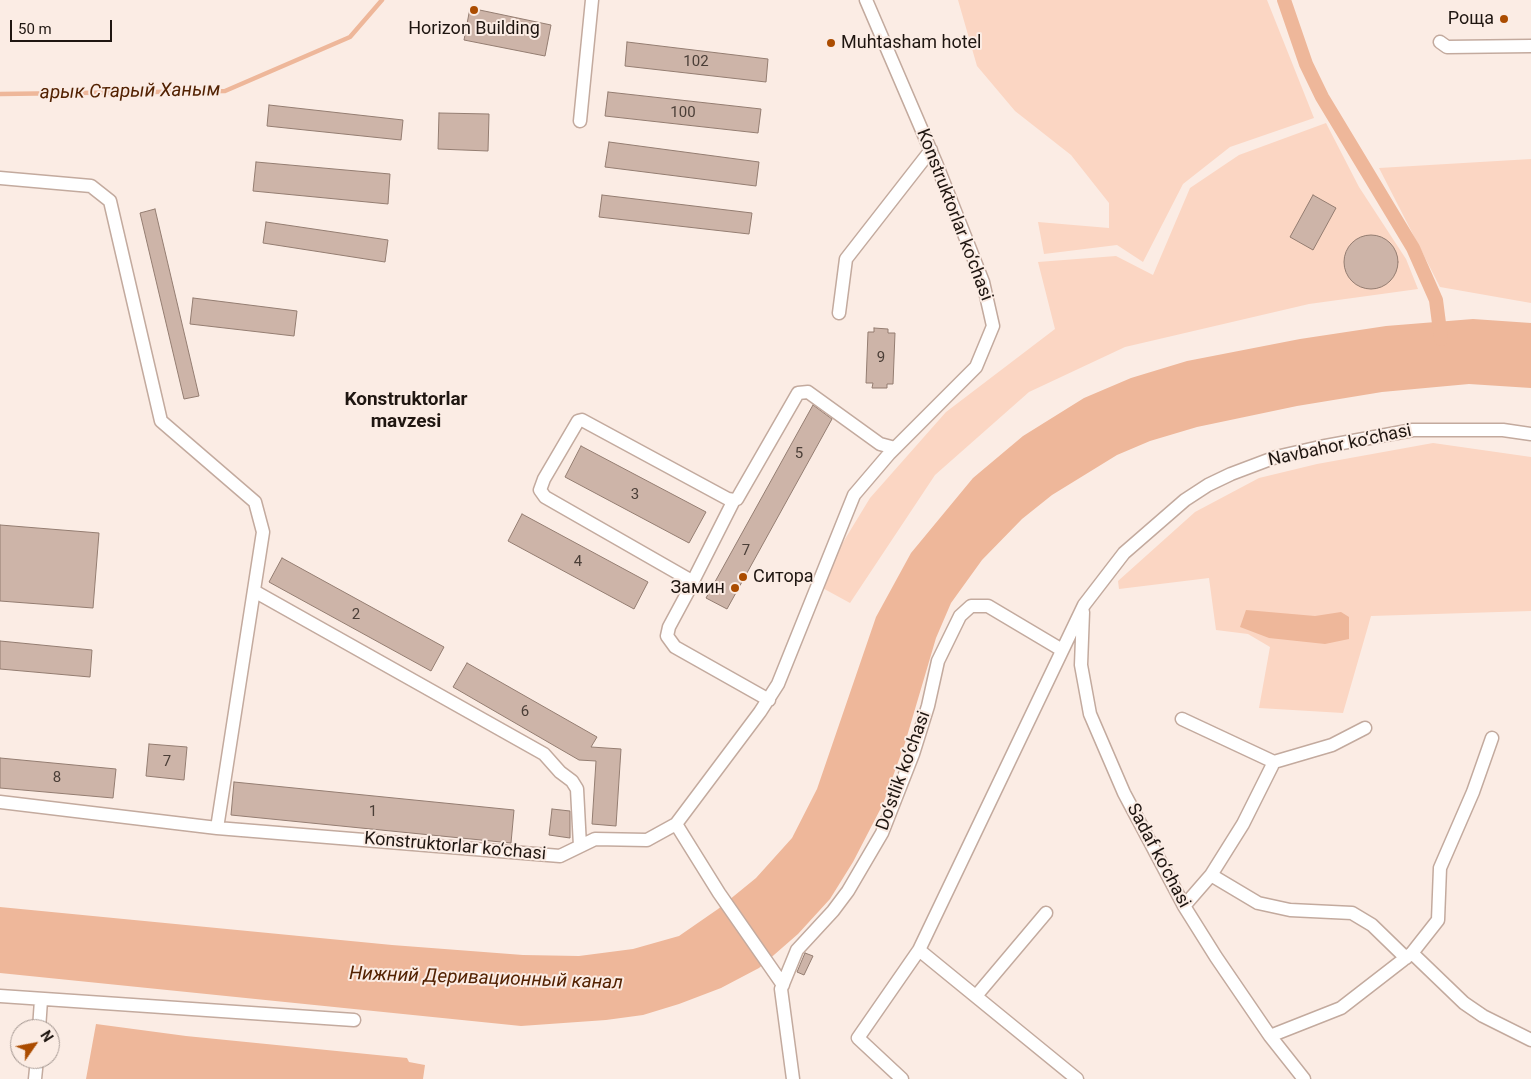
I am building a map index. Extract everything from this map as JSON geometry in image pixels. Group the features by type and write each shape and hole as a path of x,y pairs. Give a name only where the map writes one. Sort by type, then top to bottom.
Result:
{"street":[{"path":"580,121 592,0"},
{"name":"Konstruktorlar ko‘chasi","path":"0,802 217,828 560,856 595,839 647,840 676,824 769,700 778,684 854,495 895,448 976,366 993,326 983,282 931,150 866,0"},
{"path":"1440,42 1447,47 1531,46"},
{"path":"839,313 846,259 931,150"},
{"path":"0,178 91,186 110,200 161,421 255,502 263,532 217,828"},
{"path":"769,700 675,647 667,636 669,627 734,500 737,499 798,393 808,392 880,444 895,448"},
{"path":"692,584 685,576 545,497 540,490 544,479 578,421 582,420 728,500 734,500"},
{"name":"Navbahor ko‘chasi","path":"1084,605 1124,553 1153,527 1185,500 1231,474 1276,457 1413,430 1503,430 1531,434"},
{"path":"254,591 544,754 560,772 572,781 577,789 580,846"},
{"path":"902,1079 858,1038 919,950 1084,605"},
{"name":"Sadaf ko‘chasi","path":"1084,605 1081,664 1090,714 1124,793 1184,906 1216,957 1270,1036 1304,1079"},
{"name":"Do‘stlik ko‘chasi","path":"793,1079 781,990 797,950 843,898 882,833 913,754 928,706 938,661 960,616 970,606 988,606 1062,650"},
{"path":"1182,719 1274,762 1332,745 1365,728"},
{"path":"1270,1036 1341,1008 1409,956 1440,914 1438,877 1440,868 1473,792 1492,738"},
{"path":"1184,906 1211,875 1242,824 1274,762"},
{"path":"676,824 718,893 783,985"},
{"path":"1211,875 1258,902 1290,910 1352,913 1372,925 1464,1003 1483,1016 1531,1040"},
{"path":"976,996 1046,913"},
{"path":"919,950 1077,1079"},
{"path":"0,996 354,1020"},
{"path":"39,1019 40,1000"}],"shaded area":[{"path":"958,0 1267,0 1314,118 1230,147 1183,184 1143,262 1117,245 1044,254 1038,222 1109,228 1109,203 1071,155 1015,111 977,66"},
{"path":"1326,123 1359,187 1406,259 1418,289 1309,304 1125,347 1029,392 935,475 850,603 817,585 870,498 946,412 1055,329 1038,262 1116,256 1153,275 1190,188 1239,155"},
{"path":"1531,159 1531,303 1440,287 1379,168"},
{"path":"1433,443 1531,457 1531,611 1371,616 1343,713 1259,708 1270,647 1248,634 1216,630 1209,578 1119,589 1118,581 1195,512 1259,478 1317,464"}],"water":[{"name":"Нижний Деривационный канал","path":"1473,319 1531,323 1531,388 1469,384 1382,392 1297,406 1197,427 1150,441 1117,455 1052,495 1022,519 982,560 951,603 936,638 905,743 883,804 853,862 830,899 798,934 759,968 721,988 643,1015 606,1020 521,1026 0,973 0,907 392,945 523,955 579,956 633,949 679,936 718,909 756,878 792,838 817,789 876,617 911,553 973,478 1023,436 1084,398 1131,378 1187,361 1300,339 1386,326"},
{"path":"1246,610 1315,616 1341,612 1349,617 1349,639 1325,644 1269,638 1240,627"},
{"path":"96,1024 186,1036 407,1058 409,1062 425,1065 423,1079 86,1079"}],"building":[{"path":"470,8 551,25 545,56 464,40"},
{"path":"627,42 768,59 766,82 625,66"},
{"path":"608,92 761,109 758,133 605,116"},
{"path":"269,105 403,120 401,140 267,126"},
{"path":"439,113 489,114 488,151 438,149"},
{"path":"609,142 759,162 756,186 605,167"},
{"path":"256,162 390,174 388,204 253,191"},
{"path":"602,195 752,213 749,234 599,217"},
{"path":"1313,195 1336,208 1313,250 1290,237"},
{"path":"155,209 199,396 184,399 140,213"},
{"path":"266,222 388,240 385,262 263,243"},
{"path":"1371,235 1381,237 1390,243 1396,252 1398,262 1396,272 1390,281 1381,287 1371,289 1361,287 1352,281 1346,272 1344,262 1346,252 1352,243 1361,237"},
{"path":"193,298 297,311 294,336 190,324"},
{"path":"874,328 888,329 888,333 895,333 893,384 887,384 887,388 872,388 873,383 866,383 868,332 874,332"},
{"path":"813,405 832,419 727,609 706,598"},
{"path":"581,446 706,512 689,543 565,477"},
{"path":"522,514 648,582 634,609 508,541"},
{"path":"0,525 99,533 93,608 0,601"},
{"path":"282,558 444,647 431,671 269,582"},
{"path":"0,641 92,650 90,677 0,669"},
{"path":"467,663 597,737 591,747 621,749 616,826 592,824 596,761 579,760 453,687"},
{"path":"149,744 187,747 184,780 146,776"},
{"path":"0,758 116,769 113,798 0,788"},
{"path":"234,782 514,810 511,843 231,815"},
{"path":"552,809 570,811 570,838 549,835"},
{"path":"805,953 813,956 804,975 797,972"}],"waterway":[{"name":"арык Старый Ханым","path":"0,94 225,91 350,37 382,0"},
{"path":"1284,0 1306,64 1322,97 1413,248 1436,300 1441,339"}],"place":[{"name":"Horizon Building","path":"474,10"},
{"name":"Роща","path":"1504,19"},
{"name":"Muhtasham hotel","path":"831,43"},
{"name":"Ситора","path":"743,577"},
{"name":"Замин","path":"735,588"}],"district":[{"name":"Konstruktorlar mavzesi","path":"406,411"}]}
